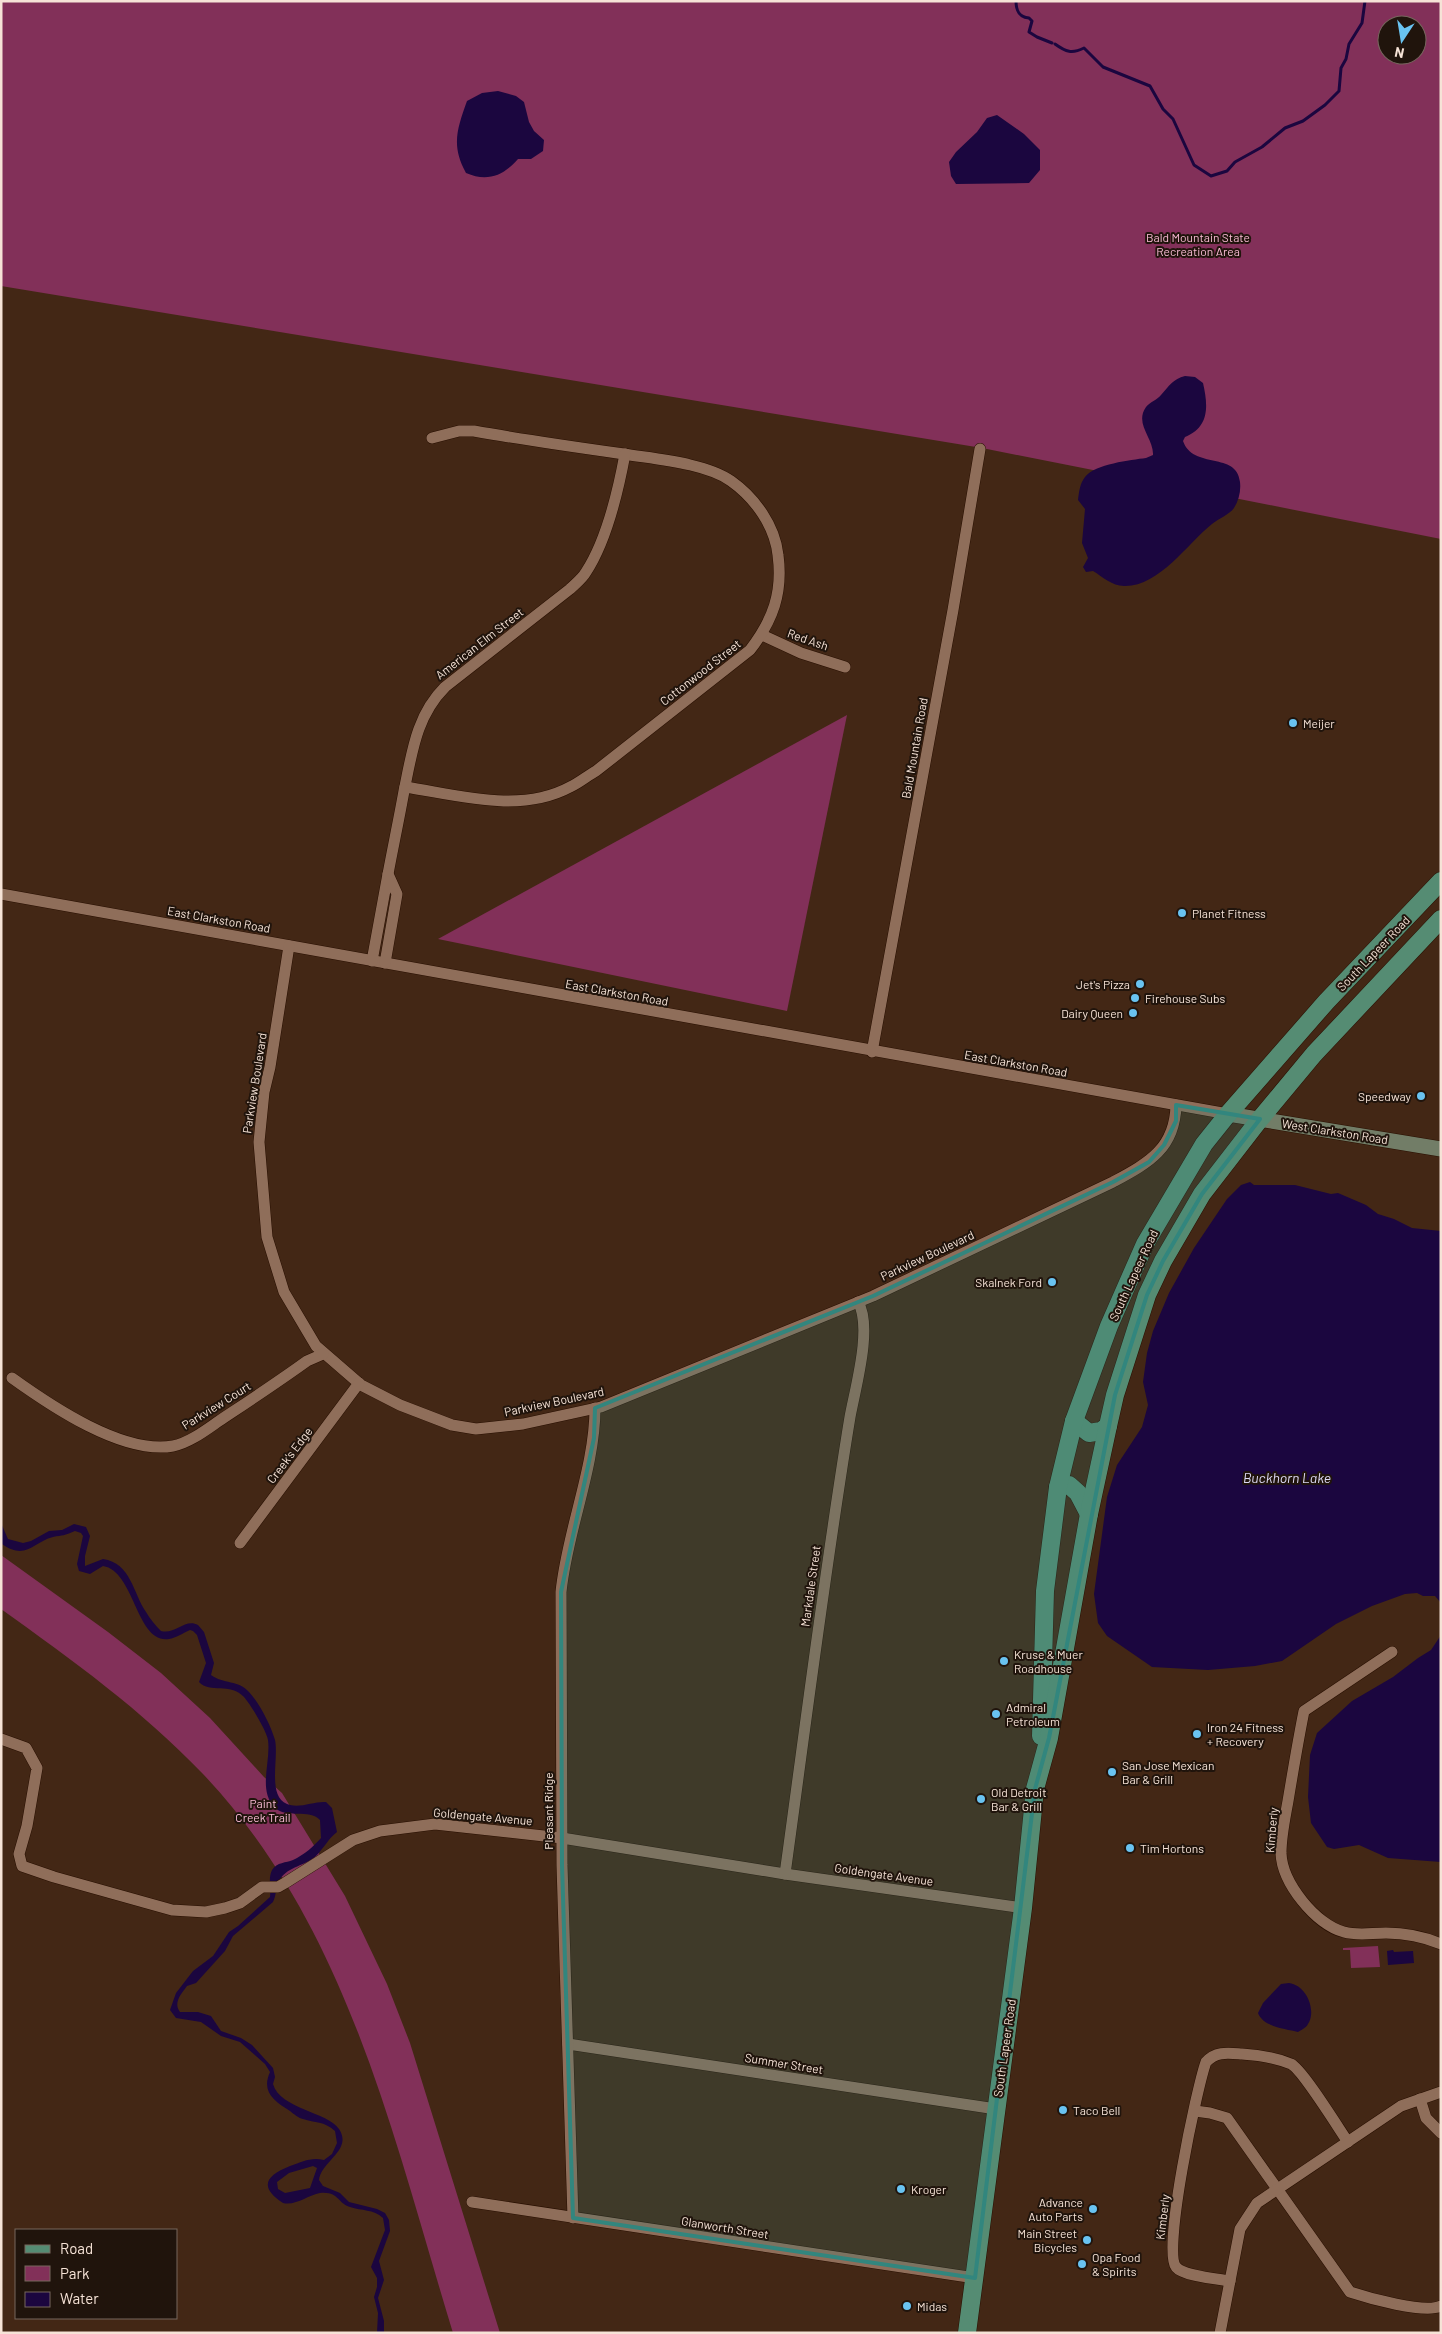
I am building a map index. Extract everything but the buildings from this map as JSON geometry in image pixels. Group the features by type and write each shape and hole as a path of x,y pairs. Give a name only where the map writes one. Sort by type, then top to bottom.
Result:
{"main road":[{"name":"South Lapeer Road","path":"1040,1764 1044,1601 1049,1547 1058,1487 1074,1421 1109,1326 1145,1244 1204,1144 1228,1114 1326,1002 1441,881"},
{"path":"1349,1017 1356,998 1429,918 1432,912 1431,905 1426,897"},
{"name":"South Lapeer Road","path":"967,2333 1023,1908 1035,1789 1040,1764 1049,1738 1089,1514 1115,1395 1147,1295 1163,1261 1202,1194 1260,1119 1349,1017 1441,918"},
{"name":"West Clarkston Road","path":"1228,1114 1441,1149"},
{"path":"1074,1421 1089,1433 1108,1426"},
{"path":"1058,1487 1069,1485 1078,1493 1089,1514"}],"street":[{"name":"Cottonwood Street","path":"405,787 516,802 541,798 569,788 596,771 716,680 750,650 766,630 777,599 781,576 777,545 767,519 730,480 683,464 474,431 459,431 432,438"},
{"name":"Bald Mountain Road","path":"872,1052 953,610 980,449"},
{"name":"American Elm Street","path":"372,961 411,750 424,715 435,697 463,672 570,589 585,574 602,538 619,489 625,454"},
{"name":"Red Ash","path":"762,635 802,653 845,667"},
{"path":"384,963 397,894 388,874"},
{"name":"East Clarkston Road","path":"1,894 872,1052 1228,1114"},
{"name":"Parkview Boulevard","path":"289,946 270,1067 264,1092 259,1156 267,1236 284,1292 316,1346 359,1383 400,1405 427,1416 476,1429 523,1424 595,1408 714,1362 858,1302 1101,1188 1150,1162 1171,1135 1176,1121 1176,1105"},
{"name":"Markdale Street","path":"786,1874 834,1512 864,1325 862,1310 858,1302"},
{"name":"Parkview Court","path":"12,1378 62,1411 93,1428 148,1447 174,1446 197,1435 307,1361 323,1354"},
{"name":"Creek's Edge","path":"240,1543 359,1383"},
{"name":"Pleasant Ridge","path":"572,2218 562,1838 561,1592 564,1567 594,1438 595,1408"},
{"name":"Kimberly","path":"1392,1652 1304,1711 1284,1820 1281,1855 1290,1881 1302,1903 1320,1919 1342,1932 1357,1935 1407,1934 1423,1936 1441,1944"},
{"name":"Goldengate Avenue","path":"1,1739 26,1748 37,1768 27,1826 19,1854 22,1866 54,1877 172,1910 206,1912 240,1903 262,1887 278,1887 316,1866 353,1840 380,1831 435,1824 562,1838 786,1874 1023,1908"},
{"name":"Summer Street","path":"568,2044 996,2109"},
{"name":"Kimberly","path":"1230,2281 1186,2272 1177,2269 1172,2262 1171,2239 1176,2203 1202,2072 1206,2062 1212,2056 1221,2053 1272,2058 1293,2065 1332,2117 1348,2142"},
{"path":"1220,2333 1240,2230 1256,2203 1394,2110 1441,2092"},
{"path":"1420,2099 1426,2118 1441,2133"},
{"path":"1194,2111 1210,2112 1227,2118 1350,2292 1370,2299 1391,2303 1428,2308 1441,2306"},
{"name":"Glanworth Street","path":"472,2202 975,2278"}],"highlighted area":[{"path":"1176,1105 1260,1119 1202,1194 1163,1261 1147,1295 1115,1395 1049,1738 1035,1789 975,2278 573,2218 562,1865 561,1592 594,1438 595,1408 873,1296 1113,1182 1149,1162 1164,1145 1176,1121"}],"green space":[{"name":"Bald Mountain State Recreation Area","path":"1,1 1441,1 1441,539 982,448 1,286"},
{"path":"847,715 787,1011 438,939"},
{"name":"Paint Creek Trail","path":"1,1555 108,1632 161,1673 210,1718 264,1777 282,1793 345,1896 387,1984 410,2043 500,2333 453,2333 386,2110 360,2037 330,1966 295,1898 253,1834 203,1774 180,1751 156,1728 106,1687 1,1609"},
{"path":"1378,1946 1380,1967 1351,1968 1350,1950 1343,1950 1343,1948"}],"water":[{"path":"498,91 516,96 524,102 529,122 534,131 544,140 543,151 531,159 518,159 506,170 494,176 474,176 466,173 461,163 457,146 458,129 467,101 482,93"},
{"path":"997,115 1024,134 1040,150 1040,170 1029,183 956,184 951,176 949,162 956,152 977,132 987,118"},
{"path":"1185,376 1195,377 1203,383 1206,407 1203,421 1199,427 1185,437 1183,441 1188,450 1196,455 1223,463 1237,473 1240,482 1240,492 1236,505 1227,515 1202,532 1172,563 1149,580 1124,586 1108,581 1093,571 1086,572 1083,567 1088,558 1082,543 1085,509 1078,500 1083,479 1090,473 1105,466 1153,455 1151,443 1143,425 1143,413 1146,407 1172,383"},
{"name":"Buckhorn Lake","path":"1250,1182 1254,1185 1295,1185 1331,1194 1338,1193 1366,1205 1378,1214 1412,1228 1441,1231 1441,1603 1435,1596 1423,1596 1417,1593 1405,1594 1372,1606 1336,1624 1282,1661 1255,1666 1208,1670 1152,1667 1107,1636 1098,1623 1094,1594 1107,1497 1117,1465 1142,1427 1148,1405 1143,1382 1147,1353 1153,1331 1169,1293 1194,1248 1227,1199 1241,1185"},
{"path":"1,1523 8,1539 23,1543 31,1541 49,1531 62,1530 74,1524 86,1527 90,1536 85,1556 85,1566 103,1559 120,1566 130,1580 148,1615 161,1631 171,1631 193,1623 198,1625 204,1632 214,1663 211,1675 245,1688 257,1702 275,1740 275,1785 281,1800 296,1806 326,1802 332,1808 337,1832 316,1856 288,1871 280,1879 273,1902 233,1936 225,1951 196,1983 187,1986 182,1992 177,2005 180,2012 198,2012 211,2016 221,2031 241,2038 252,2045 273,2068 275,2077 273,2084 277,2092 294,2105 325,2118 339,2129 342,2143 321,2173 319,2180 323,2186 340,2193 349,2202 377,2209 385,2213 389,2220 390,2231 379,2261 384,2280 378,2298 384,2321 384,2333 377,2333 378,2313 374,2297 377,2278 371,2267 385,2230 383,2218 371,2212 346,2205 335,2196 326,2193 315,2194 293,2203 283,2203 270,2192 268,2187 270,2178 282,2170 307,2160 324,2160 332,2154 337,2143 335,2131 323,2124 299,2118 274,2100 267,2085 270,2072 265,2064 240,2042 221,2036 201,2022 176,2018 170,2010 176,1993 193,1971 213,1956 229,1932 270,1897 270,1876 274,1867 301,1856 321,1838 320,1820 310,1815 285,1813 274,1807 269,1800 266,1784 267,1736 247,1701 233,1690 209,1687 199,1682 206,1663 197,1635 193,1631 190,1630 169,1639 158,1638 149,1630 122,1580 114,1571 103,1566 90,1574 79,1571 77,1564 83,1536 81,1533 75,1531 46,1539 23,1551 10,1549 2,1544","holes":["313,2166 317,2168 310,2188 285,2193 278,2189 277,2182 289,2173"]},
{"path":"1441,1635 1441,1862 1388,1858 1359,1845 1334,1849 1327,1847 1311,1823 1308,1797 1310,1755 1317,1733 1352,1701 1393,1677 1431,1650"},
{"path":"1393,1950 1394,1952 1413,1951 1414,1963 1388,1965 1387,1951"},
{"path":"1289,1983 1300,1988 1305,1993 1310,2005 1311,2012 1308,2024 1298,2032 1270,2024 1261,2018 1258,2013 1263,2003 1281,1984"}],"waterway":[{"path":"1016,1 1019,13 1032,21 1029,32 1052,43"},
{"path":"1055,44 1069,51 1084,48 1103,67 1150,86 1163,109 1173,119 1194,165 1211,176 1227,171 1235,162 1262,147 1285,128 1303,121 1325,105 1339,91 1341,68 1346,59 1349,44 1362,23 1365,1"}],"place":[{"name":"Meijer","path":"1293,723"},
{"name":"Planet Fitness","path":"1182,913"},
{"name":"Jet's Pizza","path":"1140,984"},
{"name":"Firehouse Subs","path":"1135,998"},
{"name":"Dairy Queen","path":"1133,1013"},
{"name":"Speedway","path":"1421,1096"},
{"name":"Skalnek Ford","path":"1052,1282"},
{"name":"Kruse & Muer Roadhouse","path":"1004,1661"},
{"name":"Admiral Petroleum","path":"996,1714"},
{"name":"Iron 24 Fitness + Recovery","path":"1197,1734"},
{"name":"San Jose Mexican Bar & Grill","path":"1112,1772"},
{"name":"Old Detroit Bar & Grill","path":"981,1799"},
{"name":"Tim Hortons","path":"1130,1848"},
{"name":"Taco Bell","path":"1063,2110"},
{"name":"Kroger","path":"901,2189"},
{"name":"Advance Auto Parts","path":"1093,2209"},
{"name":"Main Street Bicycles","path":"1087,2240"},
{"name":"Opa Food & Spirits","path":"1082,2264"},
{"name":"Midas","path":"907,2306"}]}
